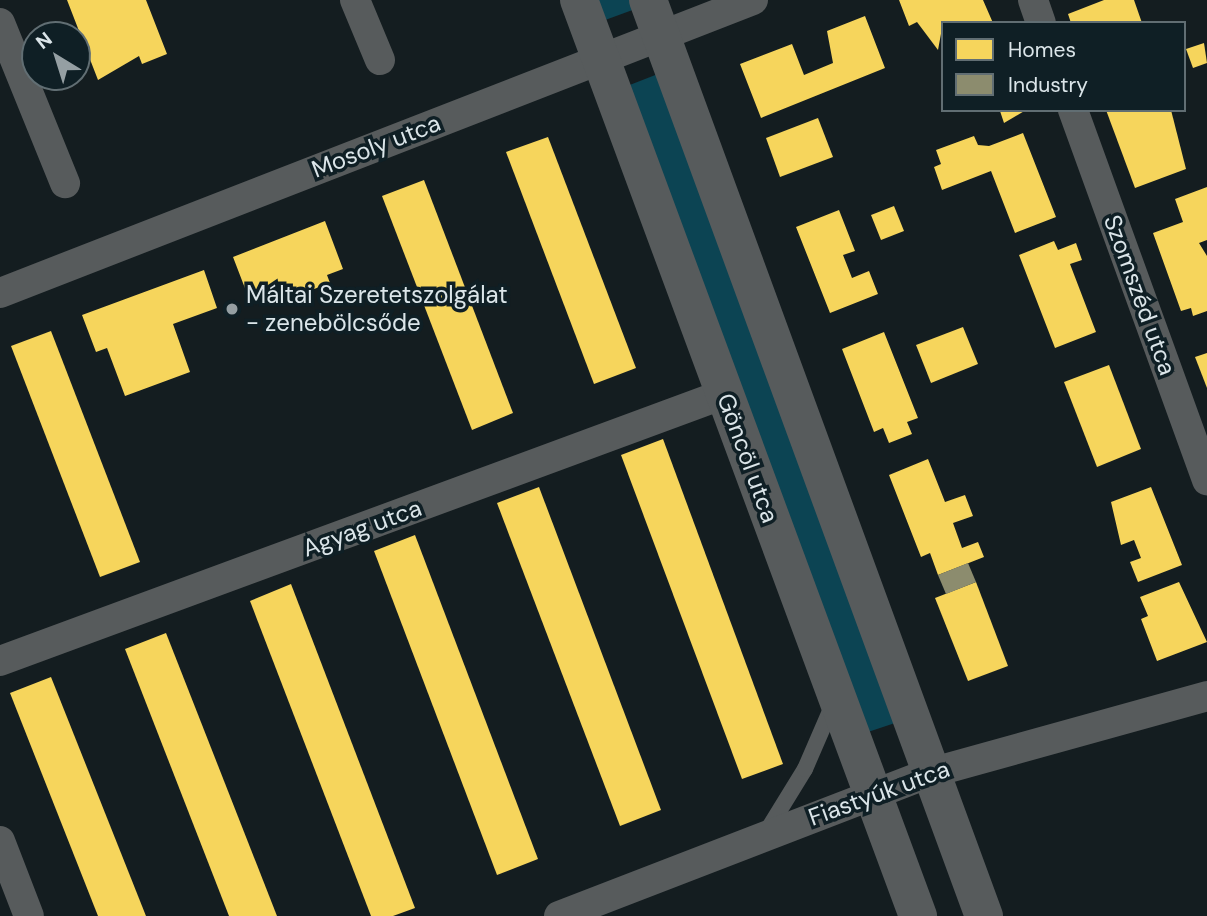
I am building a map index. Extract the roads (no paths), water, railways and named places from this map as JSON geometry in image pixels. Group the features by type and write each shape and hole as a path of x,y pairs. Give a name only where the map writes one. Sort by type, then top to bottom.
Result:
{"street":[{"path":"355,0 380,60"},
{"name":"Göncöl utca","path":"579,0 918,916"},
{"name":"Mosoly utca","path":"0,293 600,58 655,17 753,0"},
{"path":"1033,0 1040,21"},
{"path":"655,17 984,916"},
{"path":"0,23 65,183"},
{"name":"Szomszéd utca","path":"1074,112 1207,481"},
{"name":"Agyag utca","path":"0,661 724,394"},
{"name":"Fiastyúk utca","path":"559,916 930,773 1207,696"},
{"path":"0,841 7,879 29,916"}],"lane":[{"path":"765,835 805,769 836,697"}],"place":[{"name":"Máltai Szeretetszolgálat - zenebölcsőde","path":"232,309"}]}
